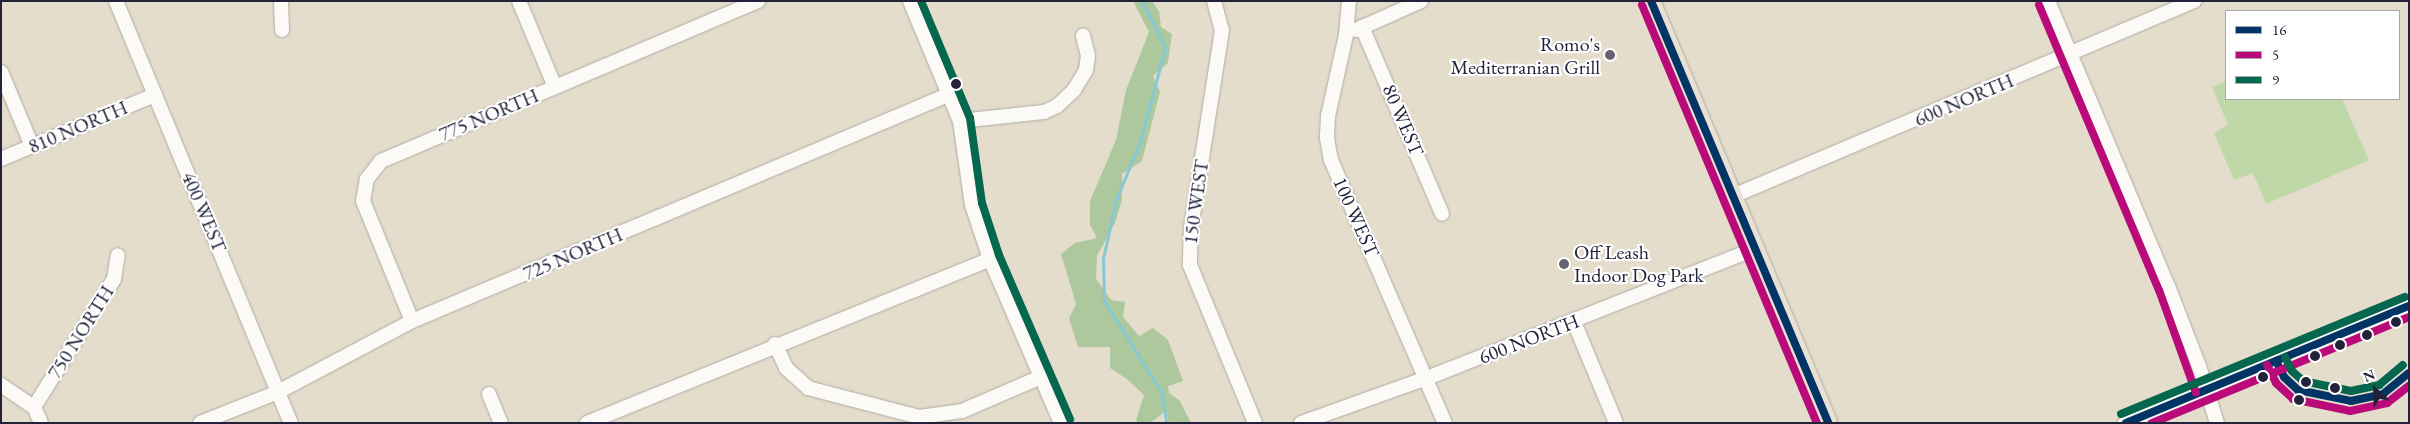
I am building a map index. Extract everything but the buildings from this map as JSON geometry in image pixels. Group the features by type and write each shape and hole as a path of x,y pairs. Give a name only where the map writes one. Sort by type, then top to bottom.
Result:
{"main road":[{"path":"1651,1 1828,423"}],"street":[{"name":"400 WEST","path":"116,1 291,423"},
{"path":"281,1 282,30"},
{"path":"520,1 555,87"},
{"name":"775 NORTH","path":"412,321 363,201 367,179 381,161 758,1"},
{"path":"910,1 960,121 972,205 990,259 1061,423"},
{"name":"150 WEST","path":"1214,1 1222,30 1189,242 1190,265 1255,423"},
{"name":"100 WEST","path":"1350,1 1346,35 1328,116 1326,138 1331,160 1427,378 1444,423"},
{"path":"1346,35 1421,1"},
{"path":"2048,1 2171,295 2217,423"},
{"name":"600 NORTH","path":"1732,196 2194,1"},
{"name":"80 WEST","path":"1362,27 1442,214"},
{"path":"960,121 1044,112 1057,106 1074,90 1086,70 1088,56 1083,36"},
{"path":"1,72 32,146"},
{"name":"725 NORTH","path":"200,423 278,392 412,321 950,94"},
{"name":"810 NORTH","path":"1,159 155,95"},
{"name":"600 NORTH","path":"1301,423 1427,378 1574,322 1754,248"},
{"name":"750 NORTH","path":"34,407 114,279 118,254"},
{"path":"587,423 775,344 990,259"},
{"path":"2126,423 2409,306"},
{"path":"1574,322 1616,423"},
{"path":"775,344 786,368 808,388 919,418 962,411 1041,377"},
{"path":"1,385 34,407 41,423"},
{"path":"489,394 501,423"}],"green space":[{"path":"1133,1 1152,1 1159,11 1161,27 1172,34 1168,63 1153,76 1160,92 1142,161 1122,174 1122,200 1115,223 1097,256 1096,279 1111,300 1125,302 1123,317 1139,336 1153,328 1168,340 1183,381 1168,386 1169,393 1180,401 1191,423 1169,423 1166,411 1150,423 1138,423 1136,420 1144,395 1127,379 1110,368 1110,347 1078,347 1069,318 1076,304 1061,254 1075,243 1097,238 1090,225 1090,201 1116,140 1126,90 1149,32"},
{"path":"2225,81 2225,100 2342,100 2369,160 2266,204 2253,173 2234,180 2214,133 2228,125 2212,87"}],"waterway":[{"path":"1142,1 1165,48 1140,142 1117,197 1103,258 1104,301 1162,393 1166,423"}],"transit line":[{"name":"9","path":"921,1 970,118 982,203 999,255 1070,419"},
{"name":"16","path":"1651,1 1828,423"},
{"name":"5","path":"1642,5 1817,423"},
{"name":"5","path":"2039,5 2159,290 2196,393"},
{"name":"9","path":"2121,414 2405,297"},
{"name":"16","path":"2126,423 2409,306"},
{"name":"5","path":"2152,423 2409,317"},
{"name":"9","path":"2285,357 2292,371 2303,381 2351,391 2379,385 2403,365"},
{"name":"16","path":"2276,361 2284,377 2298,390 2351,401 2383,394 2409,373"},
{"name":"5","path":"2267,365 2276,383 2293,399 2350,411 2387,403 2409,386"}],"place":[{"name":"Romo's Mediterranian Grill","path":"1610,55"},
{"name":"Off Leash Indoor Dog Park","path":"1564,264"}]}
